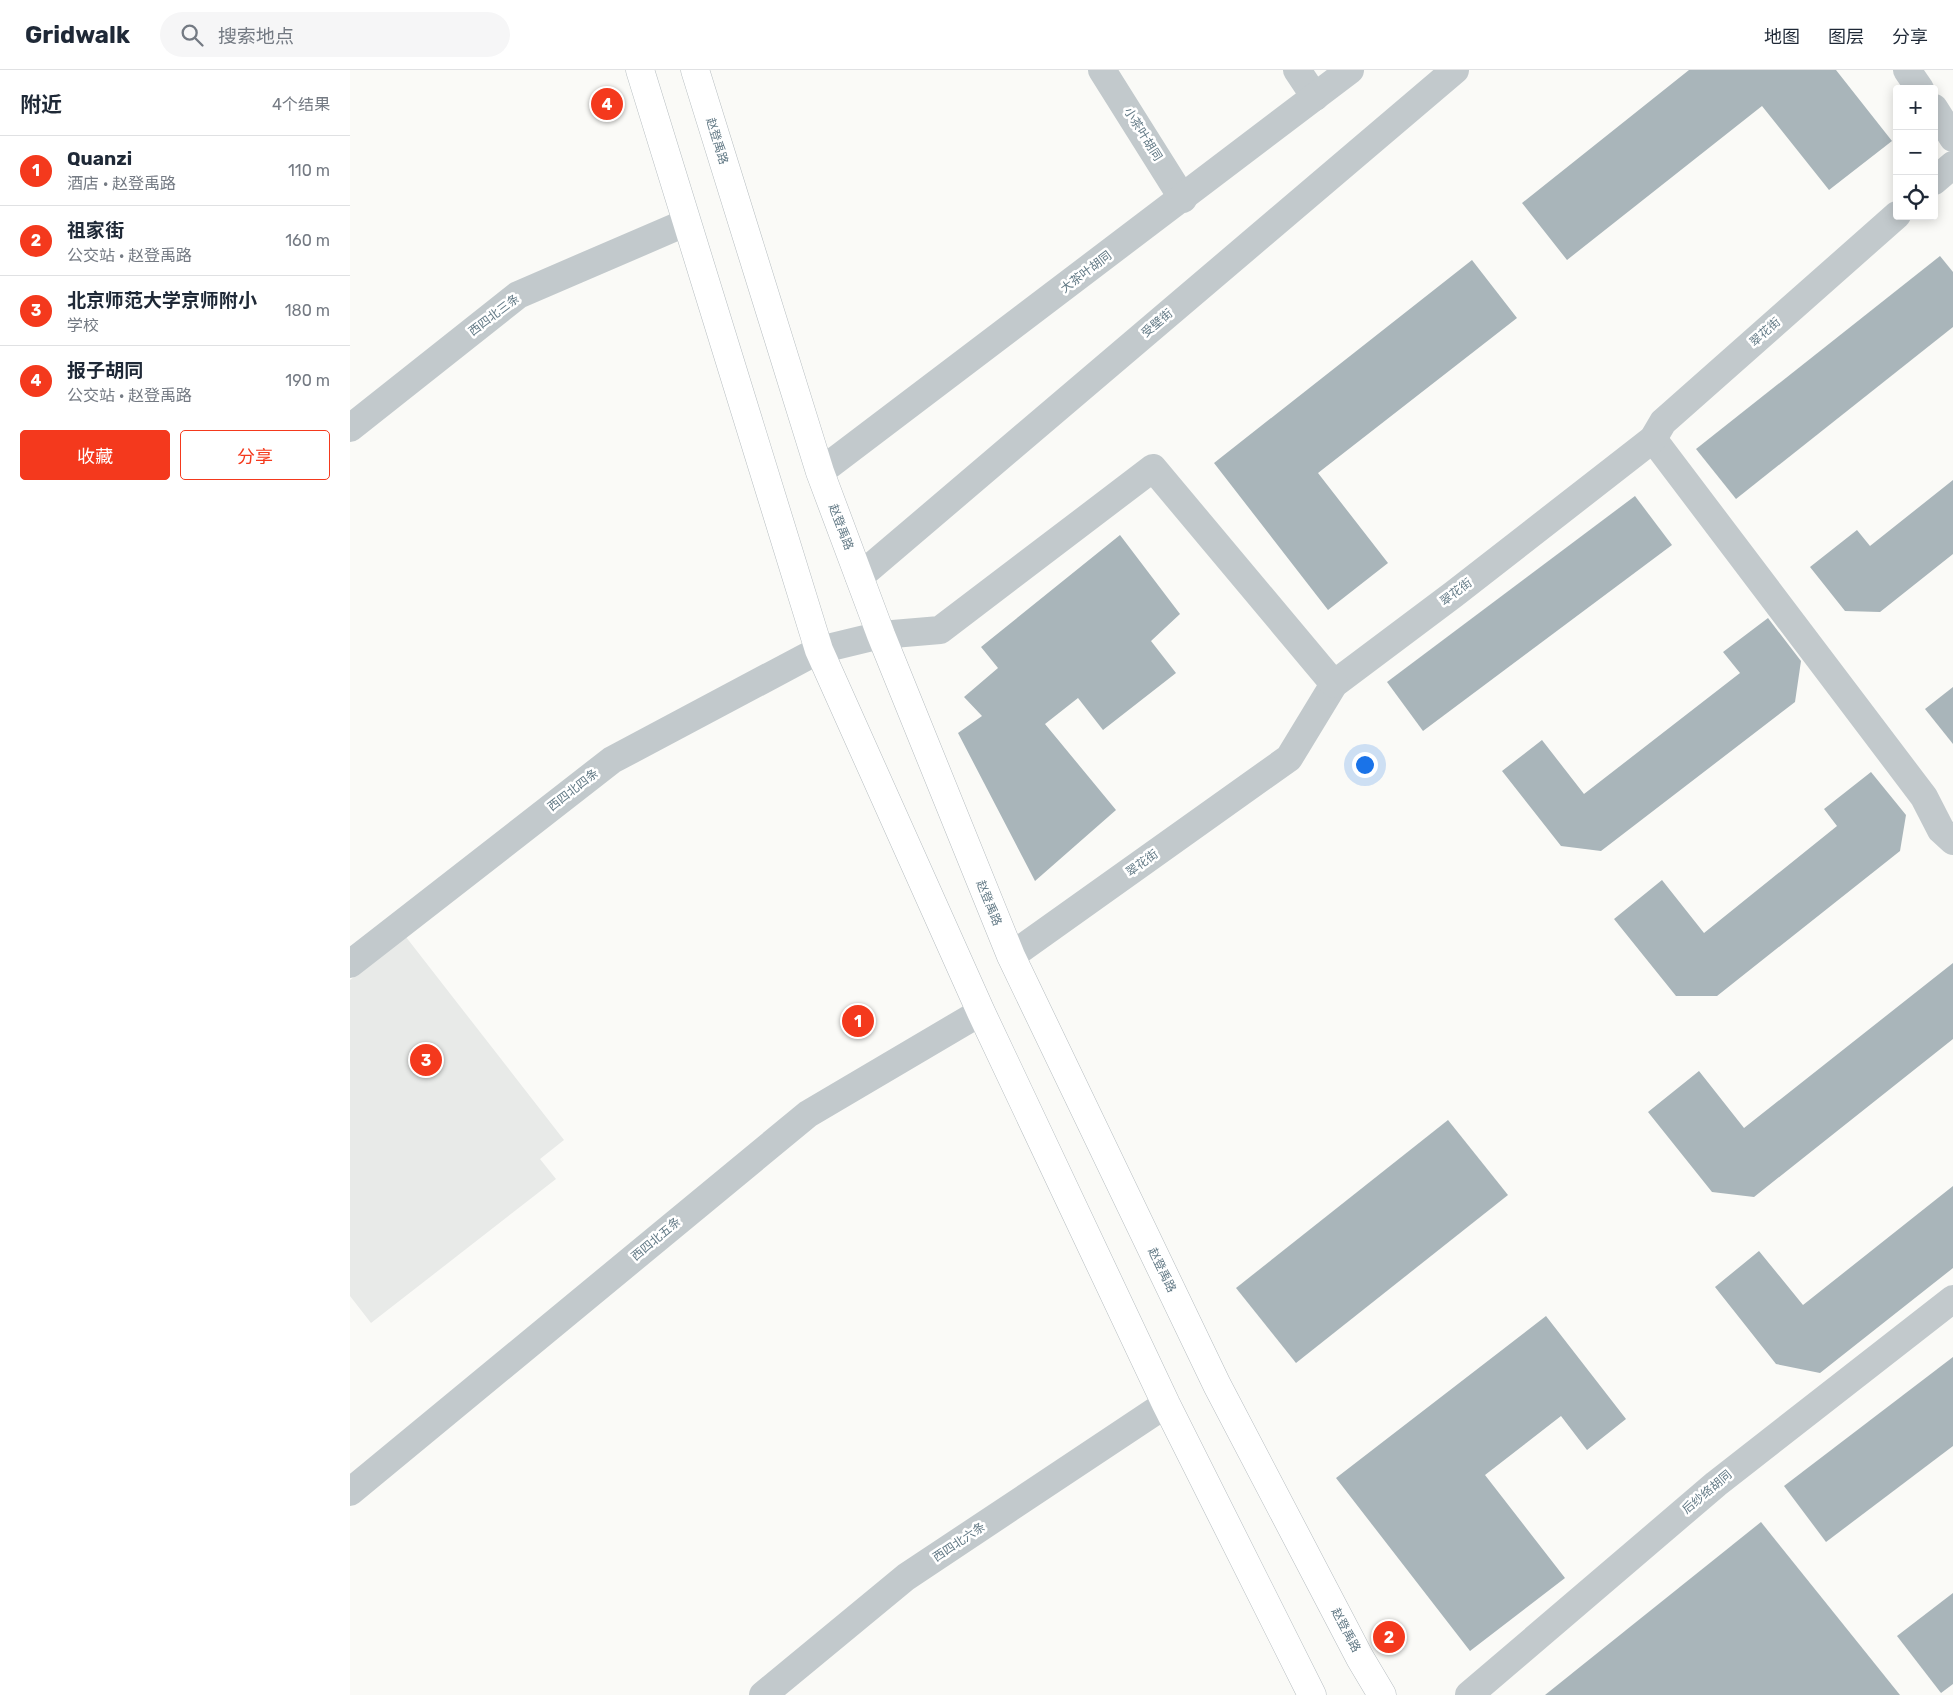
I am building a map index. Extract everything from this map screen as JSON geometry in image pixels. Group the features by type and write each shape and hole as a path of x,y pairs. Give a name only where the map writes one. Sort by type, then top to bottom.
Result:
{"main road":[{"path":"640,70 685,222 819,650 981,1012 1166,1404 1312,1695"},
{"name":"赵登禹路","path":"695,70 820,472 881,635 1011,956 1217,1385 1360,1658 1382,1695"}],"street":[{"name":"小茶叶胡同","path":"1102,70 1183,199"},
{"path":"1297,70 1315,97"},
{"name":"大茶叶胡同","path":"820,472 1183,199 1350,70"},
{"name":"受壁街","path":"859,576 1455,70"},
{"path":"1907,70 1917,85"},
{"path":"1938,114 1952,133"},
{"path":"1938,178 1953,165"},
{"name":"翠花街","path":"1011,956 1288,758 1334,684 1454,594 1653,439 1663,422 1893,219"},
{"name":"西四北三条","path":"350,428 518,295 685,222"},
{"path":"1653,439 1924,797 1941,830 1953,841"},
{"name":"西四北四条","path":"350,964 612,760 819,650 881,635 940,630 1153,468 1334,684"},
{"name":"西四北五条","path":"350,1492 808,1114 981,1012"},
{"name":"后纱络胡同","path":"1469,1695 1716,1484 1953,1299"},
{"name":"西四北六条","path":"763,1695 906,1578 1166,1404"}],"shaded area":[{"path":"406,937 564,1140 540,1159 556,1179 371,1323 350,1296 350,980"}],"building":[{"path":"1689,70 1836,70 1892,141 1829,190 1762,106 1567,260 1522,203"},
{"path":"1940,256 1953,272 1953,327 1736,499 1696,449"},
{"path":"1472,260 1517,318 1318,473 1388,563 1328,610 1214,463"},
{"path":"1953,480 1953,554 1880,612 1845,611 1810,567 1857,530 1870,546"},
{"path":"1635,496 1672,545 1423,731 1387,682"},
{"path":"1120,535 1180,614 1151,641 1176,673 1103,730 1078,698 1045,724 1116,810 1035,881 958,733 982,716 964,697 998,668 981,647"},
{"path":"1768,618 1801,661 1795,702 1601,851 1561,846 1502,771 1542,740 1584,794 1740,673 1723,652"},
{"path":"1953,687 1953,744 1925,709"},
{"path":"1871,772 1906,815 1900,851 1717,996 1676,996 1614,919 1662,880 1704,933 1837,826 1824,809"},
{"path":"1953,963 1953,1039 1754,1197 1712,1192 1648,1112 1699,1071 1744,1128"},
{"path":"1448,1120 1508,1195 1296,1363 1236,1288"},
{"path":"1953,1186 1953,1268 1820,1373 1776,1364 1715,1287 1759,1251 1803,1305"},
{"path":"1546,1316 1626,1419 1587,1450 1561,1416 1485,1475 1565,1578 1470,1651 1336,1478"},
{"path":"1953,1357 1953,1446 1826,1542 1784,1486"},
{"path":"1761,1522 1900,1695 1545,1695"},
{"path":"1953,1593 1953,1684 1941,1693 1897,1636"}],"place":[{"name":"报子胡同","path":"607,104"},
{"name":"Quanzi","path":"858,1021"},
{"name":"北京师范大学京师附小","path":"426,1060"},
{"name":"祖家街","path":"1389,1637"}]}
